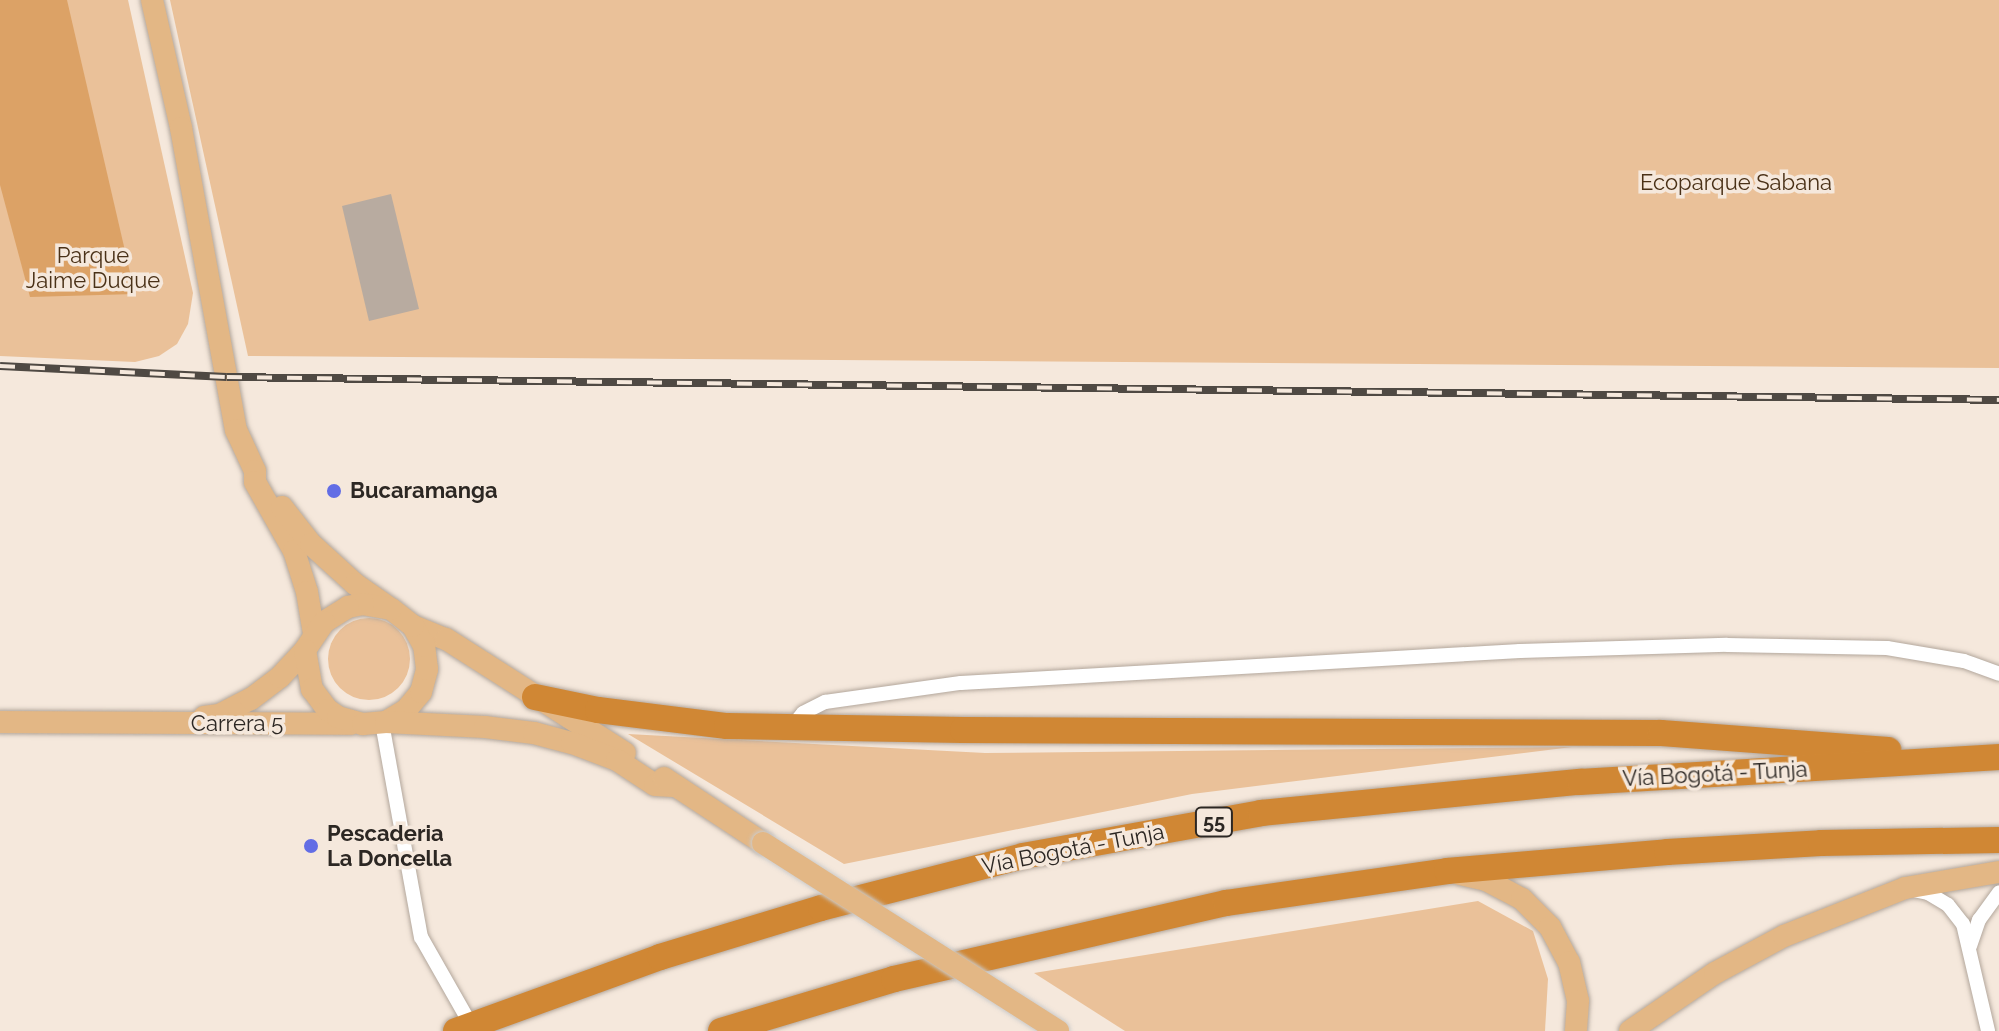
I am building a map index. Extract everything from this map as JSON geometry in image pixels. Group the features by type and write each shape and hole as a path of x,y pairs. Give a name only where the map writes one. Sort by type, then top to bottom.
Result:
{"highway":[{"path":"535,697 662,720 791,728 1661,733 1999,756"},
{"name":"Vía Bogotá - Tunja","path":"463,1028 660,957 821,908 1023,856 1261,813 1580,782 1999,756"},
{"path":"721,1031 894,979 1226,903 1447,871 1667,852 1821,843 1999,840"}],"main road":[{"path":"152,0 181,128 236,430 255,471 255,482 294,551 307,592 310,642 308,678 319,700 338,717 377,723 406,710 425,681 424,646 413,626"},
{"path":"255,471 264,478 311,544 355,584 413,626 446,639 1058,1031"},
{"path":"310,642 335,613 348,607 363,604 391,609"},
{"name":"Carrera 5","path":"111,725 219,715 261,692 310,642"},
{"name":"Carrera 5","path":"0,722 111,725 377,723 534,733 617,760 655,785 673,786"},
{"path":"1447,871 1486,880 1522,899 1550,927 1569,962 1578,1001 1576,1031"},
{"path":"1630,1031 1715,973 1784,936 1905,888 1999,872"}],"street":[{"path":"791,728 803,713 825,702 961,683 1520,651 1727,645 1887,648 1964,661 1999,674"},
{"path":"377,723 421,937 463,1028"},
{"path":"1905,888 1928,893 1948,905 1963,924 1988,1031"},
{"path":"1970,946 1979,920 1999,892"}],"green space":[{"name":"Parque Jaime Duque","path":"0,0 128,0 193,293 188,324 177,344 159,356 135,362 0,356"},
{"name":"Ecoparque Sabana","path":"170,0 1999,0 1999,368 248,356"},
{"path":"361,618 377,618 392,625 403,636 410,659 407,675 398,688 377,700 361,700 346,693 335,682 328,667 328,651 335,636 346,625"},
{"path":"628,734 985,753 1572,747 1192,794 844,864"},
{"path":"1478,901 1533,931 1548,979 1545,1031 1125,1031 1034,973"}],"shaded area":[{"path":"0,0 67,0 135,294 30,297 0,185"}],"building":[{"path":"391,194 419,309 369,321 342,206"}],"railway":[{"path":"0,366 227,377 1999,400"}],"place":[{"name":"Bucaramanga","path":"334,491"},
{"name":"Pescaderia La Doncella","path":"311,846"}]}
